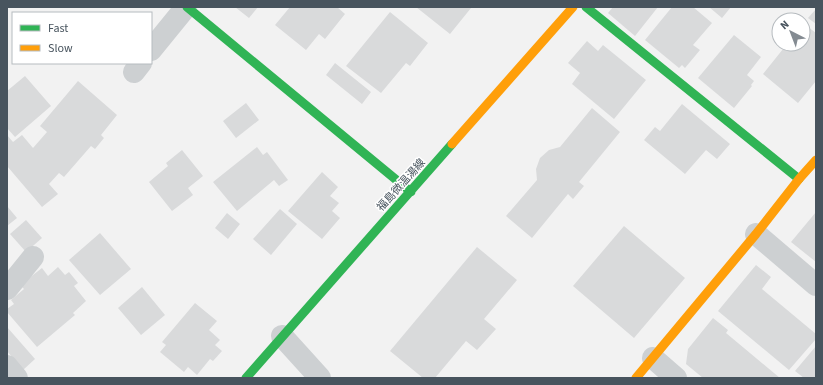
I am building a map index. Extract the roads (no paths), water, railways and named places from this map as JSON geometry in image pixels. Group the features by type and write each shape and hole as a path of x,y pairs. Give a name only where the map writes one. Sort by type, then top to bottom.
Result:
{"street":[{"path":"152,49 186,7 411,192"},
{"name":"福島微温湯線","path":"246,378 573,7"},
{"path":"586,7 799,179"},
{"path":"636,378 816,160"},
{"path":"756,234 816,285"},
{"path":"7,289 33,257"},
{"path":"282,336 320,378"},
{"path":"653,358 676,378"},
{"path":"7,366 17,378"}]}
